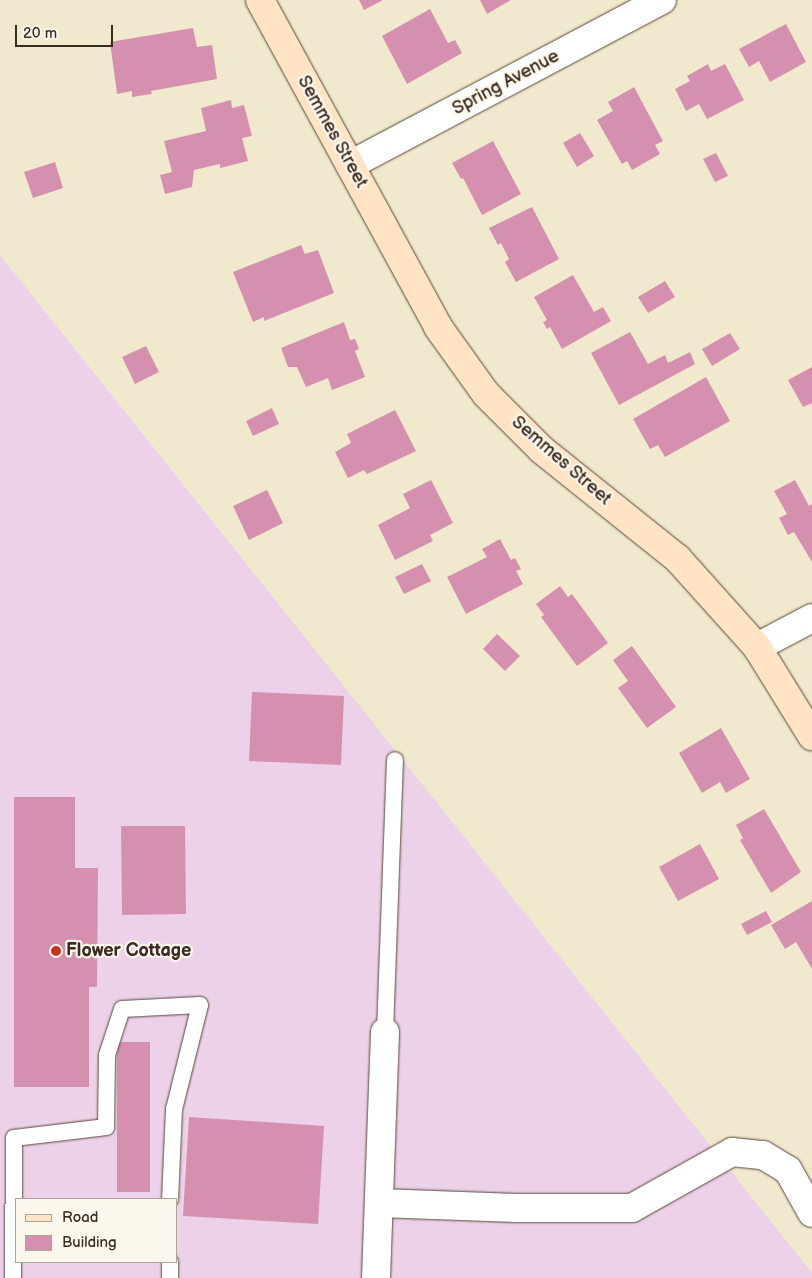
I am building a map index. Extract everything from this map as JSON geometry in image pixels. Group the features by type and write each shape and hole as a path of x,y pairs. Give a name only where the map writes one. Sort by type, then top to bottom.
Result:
{"street":[{"name":"Semmes Street","path":"260,0 438,327 486,394 542,450 678,559 758,647 812,736"},
{"name":"Spring Avenue","path":"350,165 662,0"},
{"path":"758,647 812,618"},
{"path":"376,1278 384,1032"},
{"path":"379,1203 516,1208 632,1208 732,1152 763,1155 788,1170 812,1213"}],"lane":[{"path":"384,1032 395,760"},
{"path":"14,1278 14,1138 106,1127 107,1054 122,1010 200,1004 174,1109 170,1198"},
{"path":"170,1263 170,1278"}],"shaded area":[{"path":"0,255 812,1273 812,1278 0,1278"}],"building":[{"path":"359,0 383,0 364,10"},
{"path":"480,0 511,0 487,14"},
{"path":"430,9 448,43 455,40 462,53 407,84 382,36"},
{"path":"786,24 806,62 770,82 759,61 749,67 739,49"},
{"path":"193,28 197,47 212,45 217,79 151,91 152,94 132,97 132,91 117,94 110,42"},
{"path":"708,64 711,71 725,64 744,100 707,119 699,104 686,111 675,89 690,81 687,76"},
{"path":"634,87 663,141 655,145 660,154 632,170 627,161 622,164 597,120 613,111 608,102"},
{"path":"231,100 232,108 244,105 252,136 242,138 248,161 220,168 220,164 194,170 192,187 165,194 160,175 172,172 164,141 206,131 201,108"},
{"path":"580,133 594,156 577,167 563,143"},
{"path":"493,141 521,194 482,215 463,178 461,179 452,163"},
{"path":"716,153 728,176 715,182 703,159"},
{"path":"55,162 63,188 33,198 24,172"},
{"path":"532,207 559,259 516,282 505,262 509,259 501,243 498,245 489,228"},
{"path":"301,245 305,254 318,250 334,293 264,321 264,317 253,322 233,272"},
{"path":"573,275 594,312 603,307 611,321 562,349 550,327 547,329 543,322 547,320 534,297"},
{"path":"665,281 675,297 648,313 638,297"},
{"path":"344,322 350,340 355,339 359,349 355,351 365,377 332,390 328,378 306,387 297,367 288,367 281,348"},
{"path":"630,332 648,364 665,355 668,363 690,352 695,364 619,405 591,353"},
{"path":"730,333 740,349 712,366 702,349"},
{"path":"146,346 159,372 135,384 122,357"},
{"path":"812,367 812,403 803,407 788,380"},
{"path":"706,377 730,421 665,457 658,445 650,449 633,419"},
{"path":"272,408 279,424 253,436 246,421"},
{"path":"395,410 416,451 367,474 364,470 348,478 335,452 351,443 347,434"},
{"path":"431,480 453,523 430,535 433,541 395,560 378,525 410,508 403,494"},
{"path":"795,480 809,506 812,504 812,562 794,532 788,535 779,518 787,514 774,491"},
{"path":"267,490 283,523 249,540 233,506"},
{"path":"500,539 511,560 515,558 521,569 516,571 523,584 466,614 447,577 487,557 482,549"},
{"path":"422,564 431,581 404,594 395,577"},
{"path":"560,586 568,597 572,594 608,643 577,666 541,617 544,615 536,604"},
{"path":"497,634 520,656 505,671 483,649"},
{"path":"632,646 676,707 647,728 618,688 628,681 613,660"},
{"path":"252,692 344,696 341,765 249,761"},
{"path":"721,728 750,779 726,793 720,782 702,793 679,753"},
{"path":"14,797 75,797 75,868 98,868 97,987 89,987 89,1087 14,1087"},
{"path":"764,809 801,872 771,893 740,840 743,838 736,825"},
{"path":"121,826 185,826 186,914 122,915"},
{"path":"700,844 719,879 678,901 659,867"},
{"path":"812,901 812,969 796,942 785,949 771,925"},
{"path":"766,911 772,922 747,935 741,924"},
{"path":"117,1042 150,1042 150,1192 117,1192"},
{"path":"189,1117 324,1126 318,1224 183,1216"}],"place":[{"name":"Flower Cottage","path":"56,951"}]}
